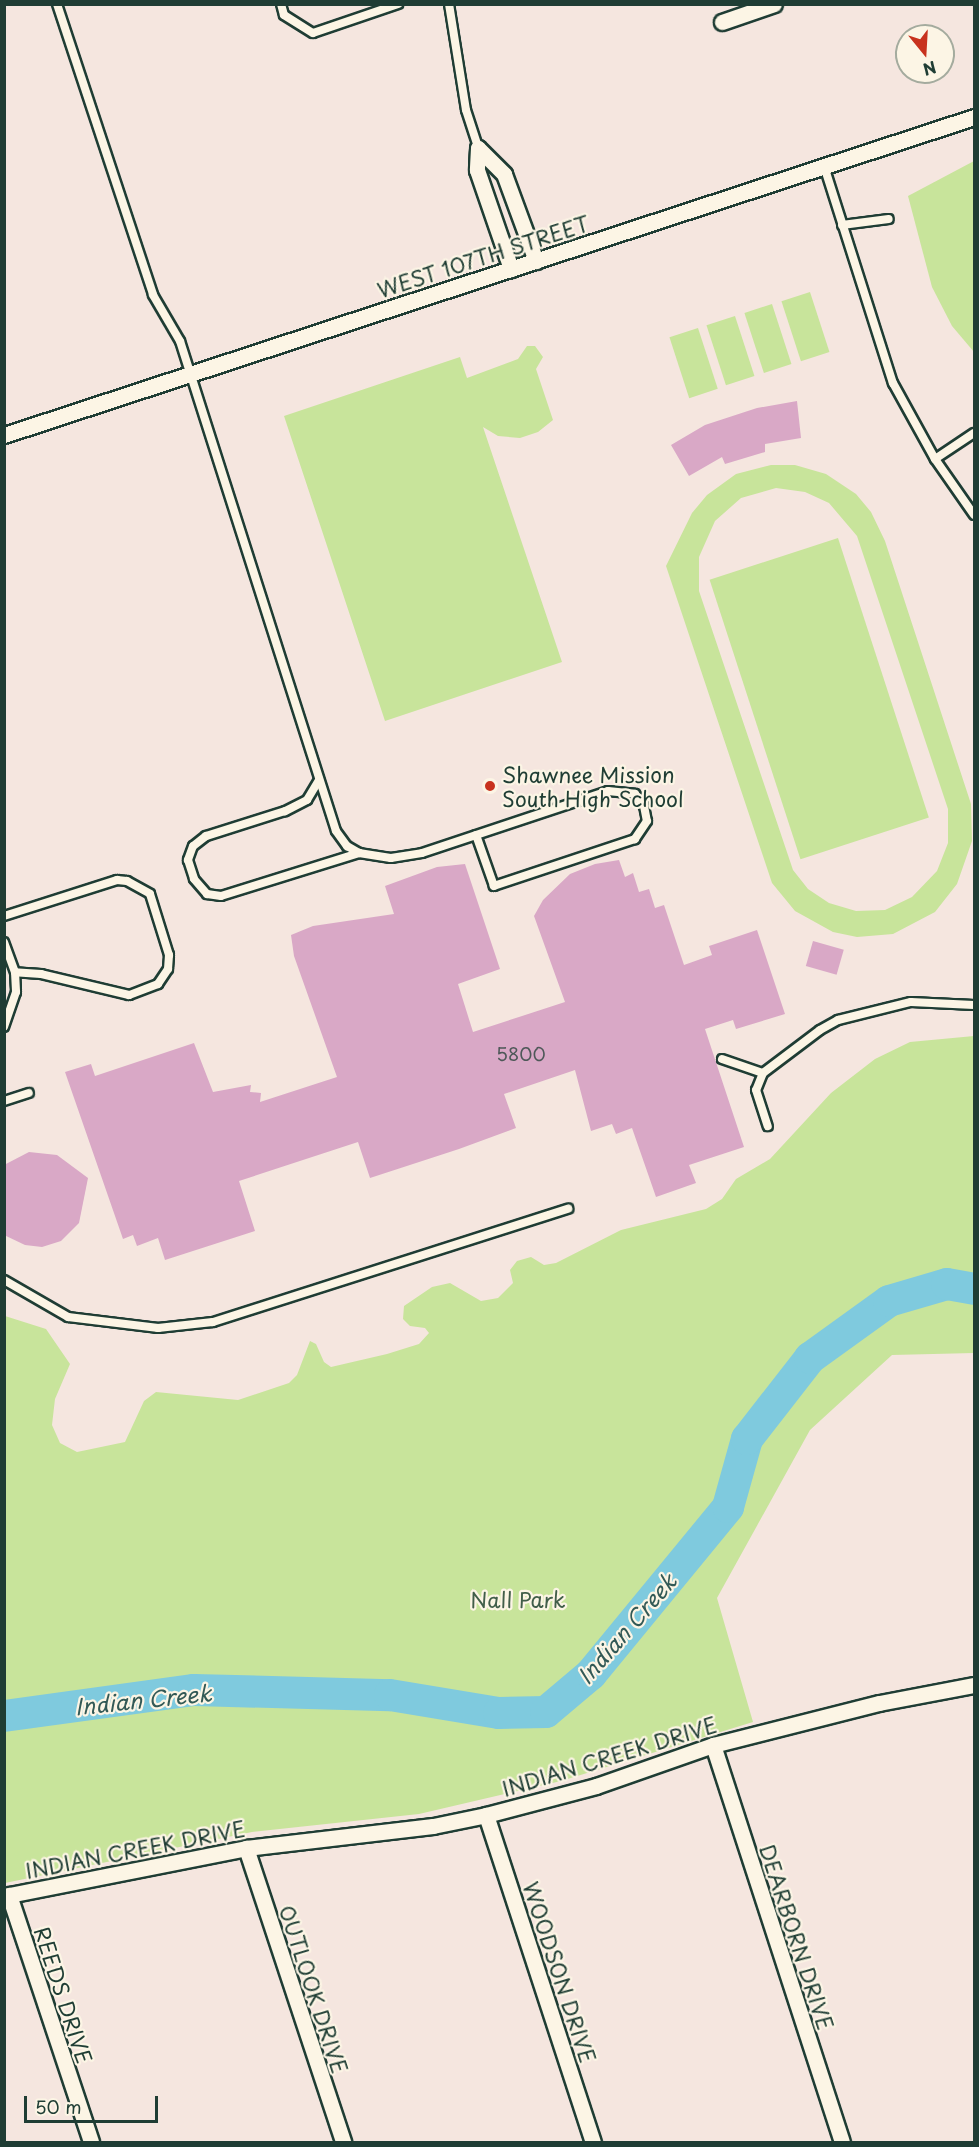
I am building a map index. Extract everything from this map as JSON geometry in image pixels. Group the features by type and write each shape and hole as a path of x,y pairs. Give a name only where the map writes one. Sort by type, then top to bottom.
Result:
{"street":[{"path":"722,22 774,4"},
{"name":"WEST 107TH STREET","path":"4,435 975,117"},
{"path":"478,148 504,174 536,261"},
{"path":"478,148 477,170 511,269"},
{"name":"INDIAN CREEK DRIVE","path":"7,1896 246,1848 433,1826 486,1815 596,1786 713,1745 879,1703 975,1685"},
{"name":"DEARBORN DRIVE","path":"713,1745 842,2142"},
{"name":"WOODSON DRIVE","path":"486,1815 593,2142"},
{"name":"OUTLOOK DRIVE","path":"246,1848 343,2142"},
{"name":"REEDS DRIVE","path":"7,1896 91,2142"}],"lane":[{"path":"57,4 153,295 180,341 336,831 347,846 359,853 391,858 422,853 476,835 608,791 635,794 644,806 647,821 635,838 494,886 476,835"},
{"path":"281,4 284,15 313,33 398,4"},
{"path":"449,4 466,110 478,148"},
{"path":"824,165 893,383 935,459 975,515"},
{"path":"842,225 889,219"},
{"path":"935,459 975,433"},
{"path":"319,780 307,800 285,812 206,836 193,846 189,860 194,879 207,894 221,896 359,853"},
{"path":"4,916 117,880 127,881 150,894 169,955 168,969 158,984 129,994 41,974 15,972"},
{"path":"4,942 15,972 16,992 4,1027"},
{"path":"768,1126 756,1090 763,1073 820,1029 838,1020 911,1002 975,1005"},
{"path":"722,1059 763,1073"},
{"path":"4,1101 29,1094"},
{"path":"4,1280 68,1317 158,1328 213,1322 568,1209"}],"green space":[{"path":"974,161 974,352 952,326 932,287 908,196"},
{"path":"810,292 829,352 801,361 781,301"},
{"path":"772,304 791,364 764,373 744,313"},
{"path":"735,316 754,376 726,385 706,325"},
{"path":"698,328 718,389 689,398 669,337"},
{"path":"527,346 535,346 543,357 536,369 553,420 538,432 520,438 498,436 483,427 562,662 385,721 284,416 460,357 467,378 518,359"},
{"path":"771,465 795,465 826,474 856,494 871,512 885,541 971,804 972,841 957,884 935,912 893,934 857,937 833,932 795,911 772,883 666,566 692,513 707,495 736,474","holes":["776,488 805,492 829,503 857,536 948,809 948,843 937,871 912,897 885,910 856,911 829,903 808,889 793,870 699,591 699,557 715,521 741,498"]},
{"path":"838,538 929,818 800,859 710,580"},
{"name":"Nall Park","path":"974,1036 974,1353 892,1355 810,1430 717,1598 753,1722 561,1781 419,1814 252,1832 5,1883 5,1316 46,1329 70,1364 55,1399 52,1425 60,1443 77,1452 125,1442 144,1401 156,1392 238,1400 289,1383 297,1375 310,1341 316,1344 324,1362 331,1367 419,1344 429,1333 425,1328 410,1326 403,1319 404,1306 432,1287 450,1283 481,1301 498,1298 513,1283 510,1270 517,1261 531,1257 544,1265 556,1263 621,1230 706,1209 722,1199 736,1179 770,1159 831,1093 875,1059 910,1042"}],"building":[{"path":"797,401 801,438 765,444 765,452 725,464 722,457 689,476 671,445 705,425 757,408"},
{"name":"Shawnee Mission South High School","path":"619,860 625,877 633,873 639,892 649,889 655,908 664,905 684,965 712,955 709,946 757,930 785,1014 736,1029 733,1020 705,1029 744,1147 689,1165 696,1183 656,1197 632,1128 616,1134 612,1124 591,1131 575,1070 504,1094 516,1128 459,1149 370,1178 358,1142 239,1181 255,1231 165,1260 158,1238 137,1246 133,1235 123,1239 65,1072 91,1064 95,1076 194,1043 213,1092 251,1085 250,1092 261,1093 260,1102 337,1077 294,956 291,935 313,926 394,914 385,886 437,867 465,864 500,969 458,984 473,1032 565,1002 534,916 543,900 570,874 595,864"},
{"path":"813,941 844,950 837,975 806,966"},
{"path":"29,1152 57,1155 88,1178 79,1223 61,1241 42,1247 25,1245 4,1235 4,1165"}],"waterway":[{"name":"Indian Creek","path":"4,1716 194,1690 390,1695 499,1713 546,1712 591,1674 728,1507 747,1439 810,1358 889,1301 947,1284 974,1289"}],"place":[{"name":"Shawnee Mission South High School","path":"490,786"}]}
